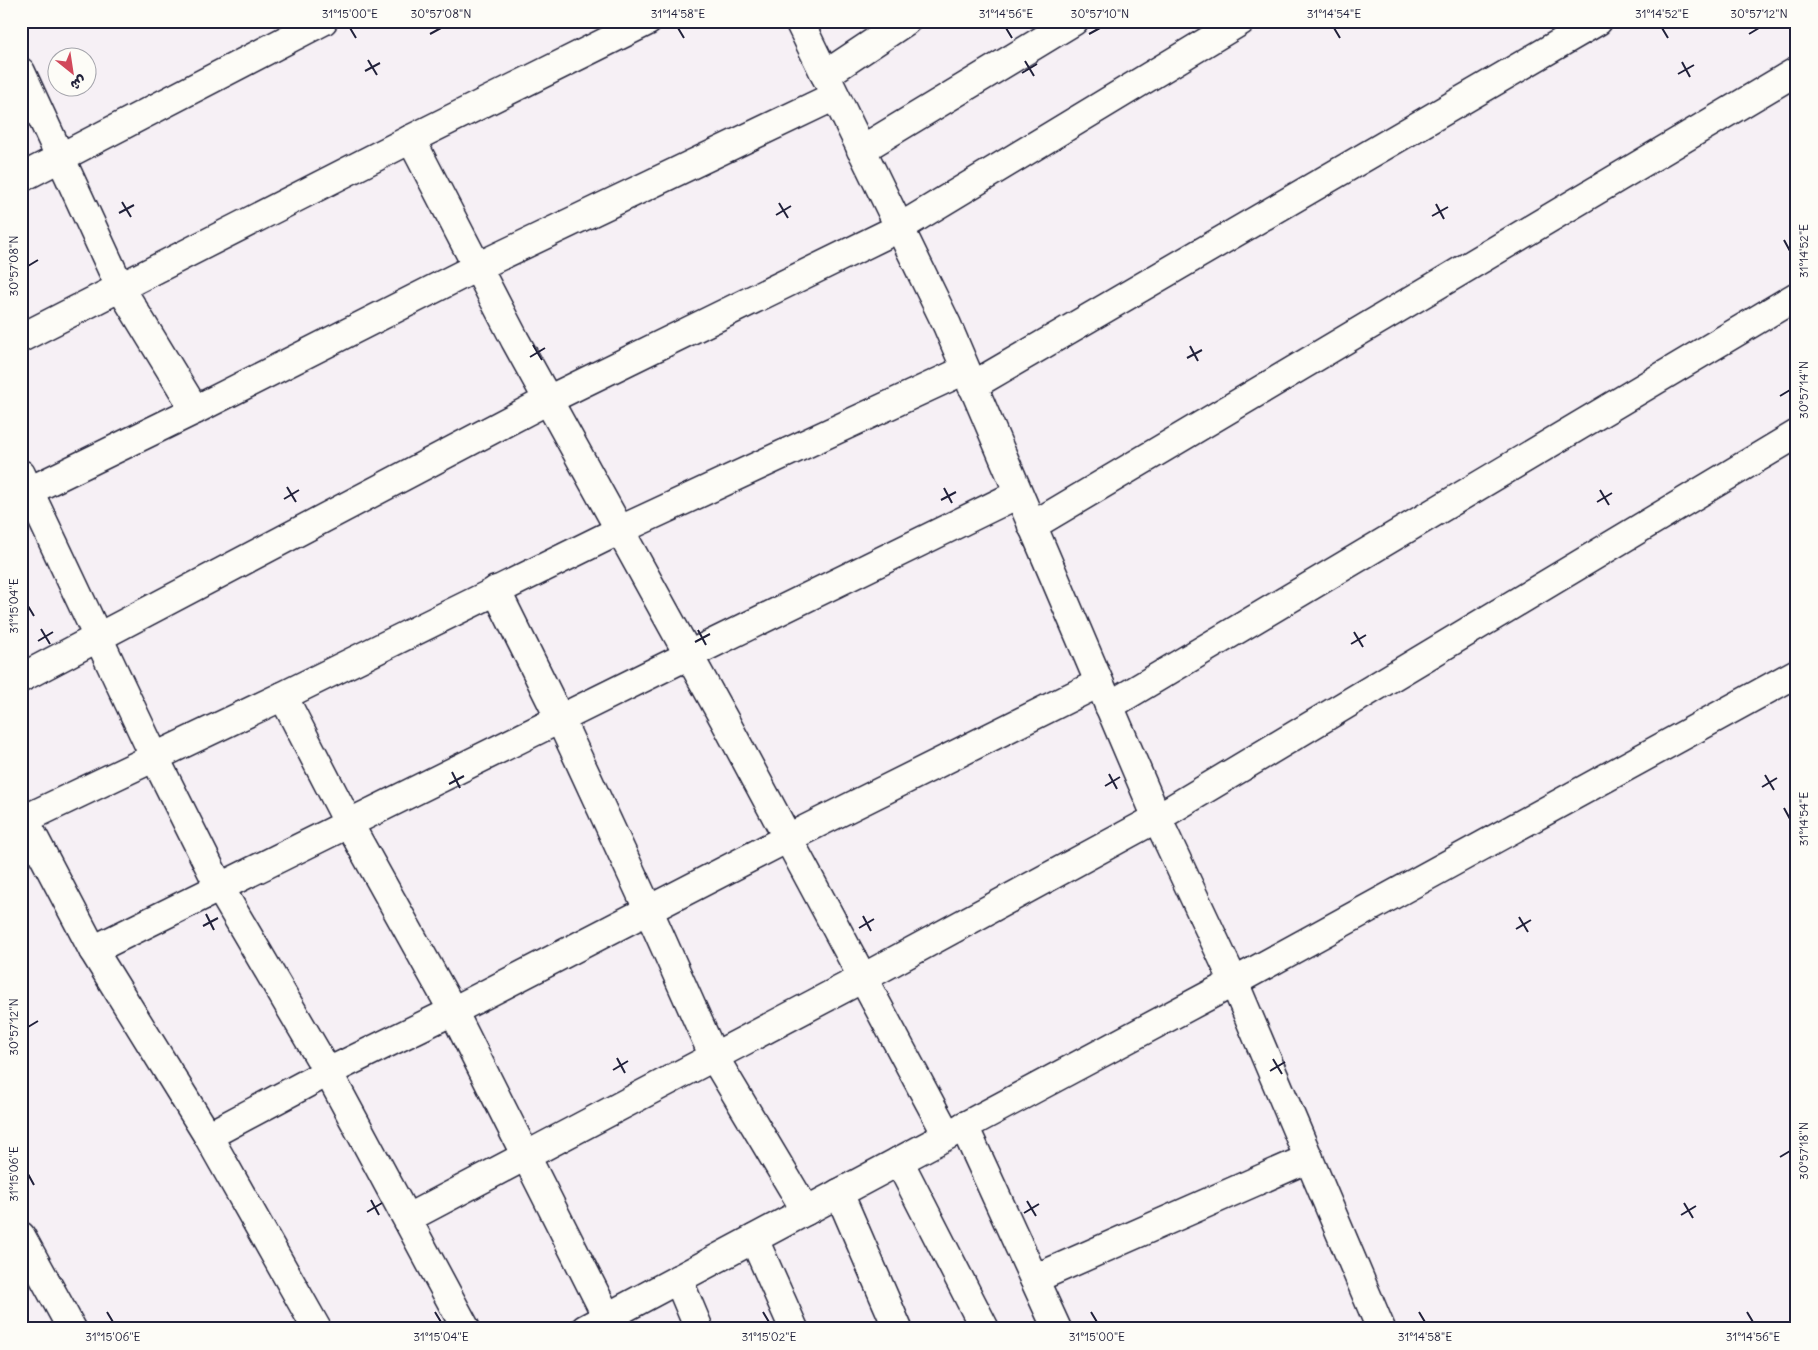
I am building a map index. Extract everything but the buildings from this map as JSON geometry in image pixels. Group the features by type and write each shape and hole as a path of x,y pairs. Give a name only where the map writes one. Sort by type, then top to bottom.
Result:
{"street":[{"path":"21,178 323,21"},
{"path":"21,338 411,139 648,21"},
{"path":"799,21 947,325 1157,818 1234,982 1381,1329"},
{"path":"466,1329 328,1072 220,888 24,487 194,410 830,86 906,21"},
{"path":"861,150 1074,21"},
{"path":"21,678 548,400 899,228 1241,21"},
{"path":"317,1329 208,1136 93,950 23,816 155,758 620,530 969,378 1598,21"},
{"path":"1032,526 1797,71"},
{"path":"21,72 120,287 194,410"},
{"path":"411,139 515,340 689,655 863,978 956,1131 1034,1279 1057,1329"},
{"path":"208,1136 328,1072 453,1011 788,838 1104,695 1797,296"},
{"path":"408,1218 863,978 1157,818 1797,434"},
{"path":"93,950 1018,494"},
{"path":"496,590 560,719 714,1057 806,1211"},
{"path":"283,696 349,824 453,1011 525,1157 597,1324 1234,982 1797,673"},
{"path":"1034,1279 1308,1158"},
{"path":"899,1161 985,1329"},
{"path":"839,1193 898,1329"},
{"path":"21,1236 72,1329"},
{"path":"754,1239 794,1329"},
{"path":"678,1279 699,1329"}]}
